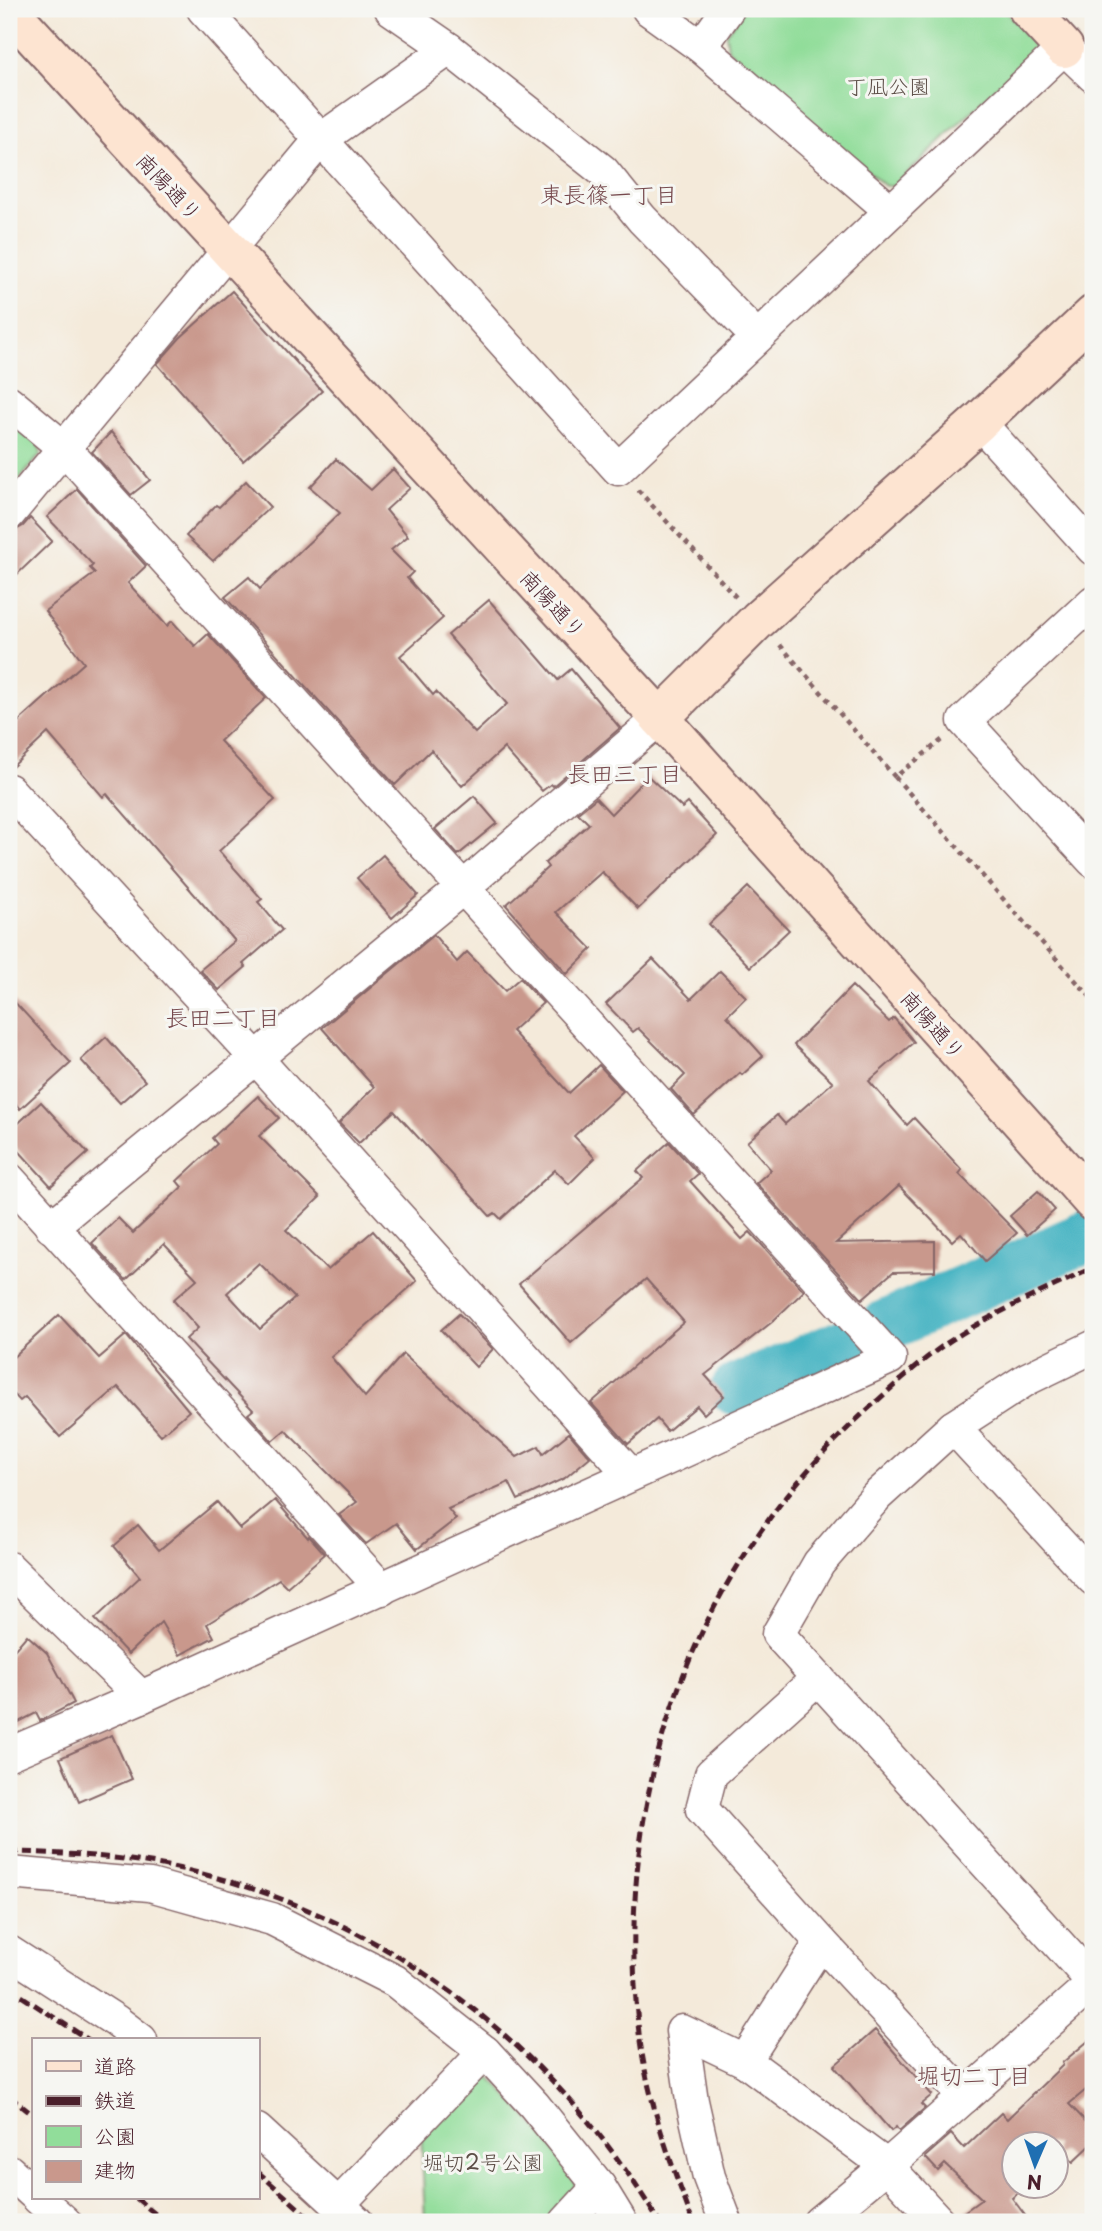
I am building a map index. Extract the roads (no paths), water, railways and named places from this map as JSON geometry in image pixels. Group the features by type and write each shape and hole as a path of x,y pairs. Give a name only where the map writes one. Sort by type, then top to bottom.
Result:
{"street":[{"path":"203,9 618,469 1064,48"},
{"path":"391,9 449,49 603,172 642,219 757,337"},
{"path":"648,9 701,47 891,211"},
{"path":"701,47 728,9"},
{"path":"1028,9 1093,76"},
{"name":"南陽通り","path":"9,10 660,718 1093,1202"},
{"path":"9,514 320,140 449,49"},
{"path":"51,1227 464,887 660,718 758,620 979,422 1093,315"},
{"path":"9,402 64,448 890,1358 382,1589 9,1754"},
{"path":"979,422 1093,549"},
{"path":"1093,602 964,721 1093,861"},
{"path":"9,790 256,1058 630,1475"},
{"path":"9,1179 382,1589"},
{"path":"819,2222 887,2166 1093,1982 778,1634 819,1563 877,1496 953,1427 1027,1380 1093,1347"},
{"path":"953,1427 1093,1579"},
{"path":"9,1569 141,1697"},
{"path":"818,1678 711,1774 702,1809 965,2097"},
{"path":"9,1873 150,1885 272,1919 395,1981 485,2052 534,2105 599,2186 621,2222"},
{"path":"745,2061 821,1941"},
{"path":"9,1952 138,2038"},
{"path":"726,2222 709,2177 692,2101 682,2031 745,2061 887,2166 939,2222"},
{"path":"259,2132 347,2213 485,2052"},
{"path":"9,2171 32,2192"},
{"path":"566,2222 599,2186"},
{"path":"40,2200 65,2222"}],"waterway":[{"path":"887,1325 1085,1237"},
{"path":"736,1390 853,1341"}],"railway":[{"path":"693,2222 668,2153 648,2081 639,2033 634,1944 638,1858 653,1773 677,1692 711,1614 754,1541 806,1472 868,1409 942,1346 1004,1310 1093,1268"},
{"path":"9,1852 91,1856 172,1867 247,1887 320,1915 388,1951 453,1994 513,2043 567,2097 616,2157 659,2222"},
{"path":"9,1988 86,2038"},
{"path":"9,2096 32,2114"},
{"path":"259,2173 314,2222"},
{"path":"138,2200 165,2222"}],"district":[{"name":"東長篠一丁目","path":"609,193"},
{"name":"長田三丁目","path":"625,772"},
{"name":"長田二丁目","path":"223,1016"},
{"name":"堀切二丁目","path":"974,2074"}],"park label":[{"name":"丁凪公園","path":"888,85"},
{"name":"堀切2号公園","path":"483,2161"}]}
